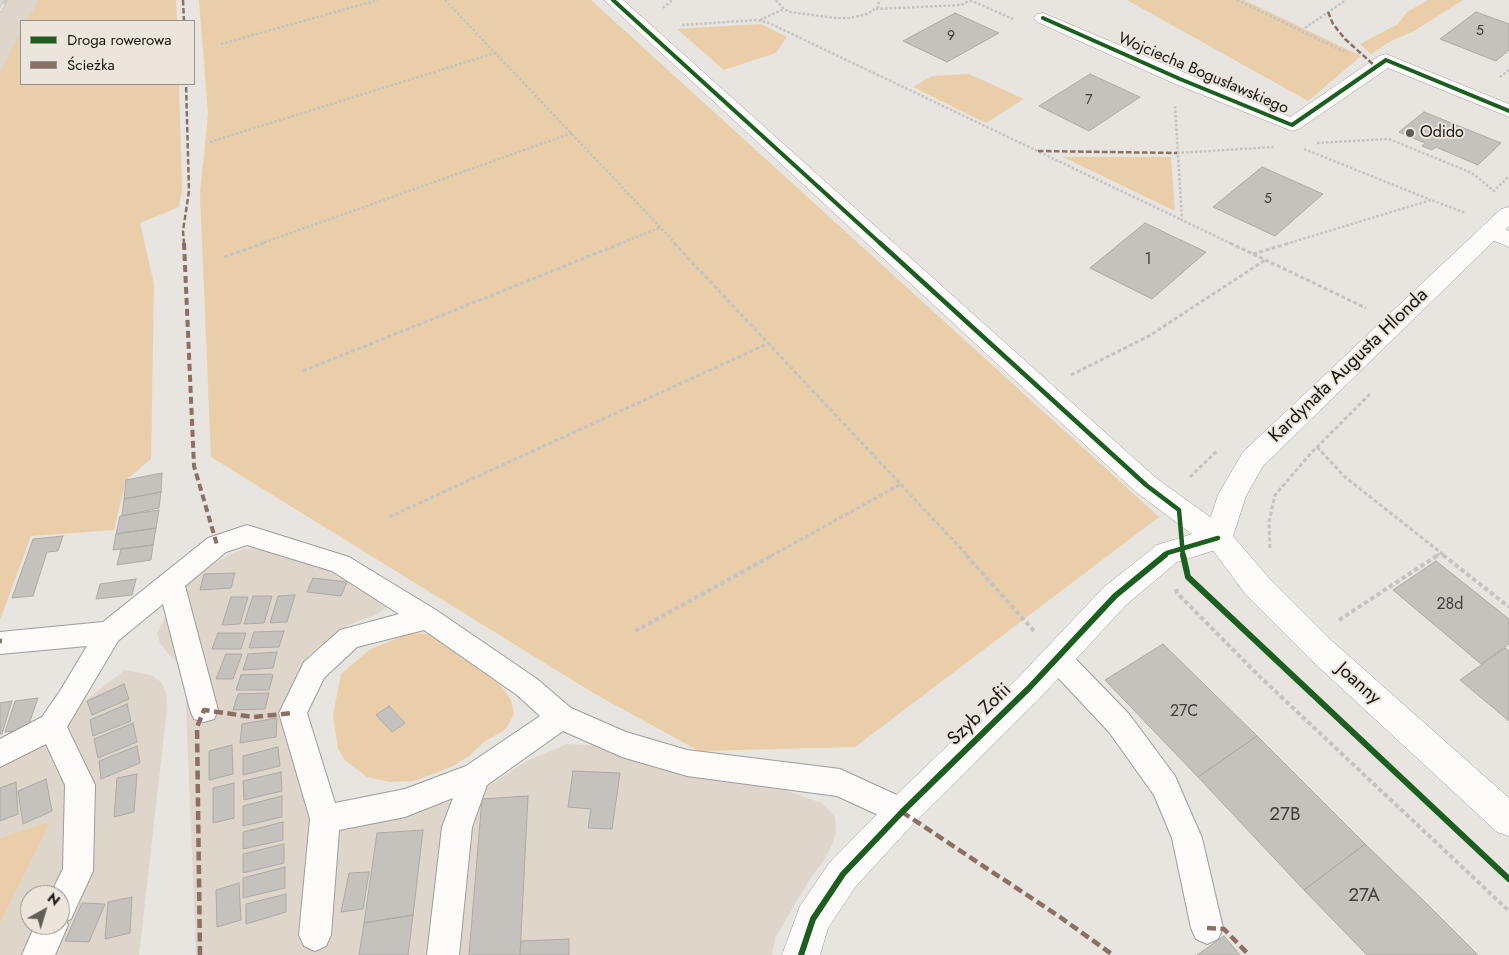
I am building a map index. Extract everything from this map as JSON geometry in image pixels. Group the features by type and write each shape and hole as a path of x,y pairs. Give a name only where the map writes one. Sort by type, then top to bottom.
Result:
{"street":[{"name":"Joanny","path":"613,0 1138,479 1218,538 1257,586 1321,650 1509,820"},
{"name":"Wojciecha Bogusławskiego","path":"1043,18 1180,79 1292,125 1386,60 1509,110"},
{"name":"Kardynała Augusta Hlonda","path":"1218,538 1232,496 1252,459 1500,236 1509,214"},
{"name":"Szyb Zofii","path":"801,955 813,919 843,874 902,812 1029,688 1114,596 1167,552 1218,538"}],"lane":[{"path":"0,754 52,726 70,700 109,633 217,545 247,535 340,564 427,618 527,687 561,717 622,744 687,763 840,783 902,812"},
{"path":"171,583 204,710"},
{"path":"316,935 325,819 293,713 314,670 349,638 427,618"},
{"path":"0,643 109,633"},
{"path":"1057,658 1119,723 1165,786 1187,838 1207,928"},
{"path":"325,819 405,803 476,776 561,717"},
{"path":"52,726 80,785 78,870 70,887"},
{"path":"443,955 457,828 476,776"},
{"path":"38,955 47,935"}],"path":[{"path":"221,44 378,0"},
{"path":"445,0 769,342 991,582 1057,658"},
{"path":"776,0 784,9 801,15 835,18 859,17 876,9 960,5 971,0"},
{"path":"876,9 879,0"},
{"path":"1237,0 1376,67"},
{"path":"1305,28 1346,0"},
{"path":"759,20 784,9"},
{"path":"673,25 759,20 769,23 1366,309"},
{"path":"210,142 496,53"},
{"path":"1180,79 1174,91 1182,220"},
{"path":"1177,153 1295,146 1292,125"},
{"path":"224,257 572,133"},
{"path":"1306,150 1314,144 1389,138 1472,173 1494,191"},
{"path":"1488,197 1509,176"},
{"path":"1252,254 1431,200 1469,214 1462,221"},
{"path":"303,371 661,228"},
{"path":"1066,378 1149,336 1265,260"},
{"path":"1359,316 1374,302"},
{"path":"390,517 769,342"},
{"path":"1275,556 1270,548 1269,522 1275,495 1317,447 1372,392"},
{"path":"1165,500 1223,445"},
{"path":"1317,447 1345,477 1509,607"},
{"path":"634,631 901,484"},
{"path":"1167,552 1177,593 1257,674 1509,911"},
{"path":"1332,624 1441,553"}],"shaded area":[{"path":"0,0 75,0 64,20 20,20 21,85 0,132"},
{"path":"39,0 176,0 177,20 28,20"},
{"path":"199,0 591,0 1159,517 855,747 699,751 595,694 211,457 200,193 208,114"},
{"path":"1127,0 1244,0 1361,56 1308,101"},
{"path":"1428,0 1463,0 1414,31 1389,42 1371,54 1360,44 1398,24 1407,12"},
{"path":"761,24 787,37 776,53 724,70 677,29"},
{"path":"20,34 20,85 179,85 182,190 179,207 140,223 154,284 151,459 126,480 114,530 31,536 0,620 0,73"},
{"path":"969,74 1024,99 986,123 913,87 932,76"},
{"path":"1063,157 1171,157 1175,211"},
{"path":"257,548 313,558 390,604 378,614 348,625 310,654 298,671 311,829 399,813 470,797 529,760 567,744 613,746 723,777 784,790 822,803 835,817 836,831 832,845 824,860 810,879 775,938 772,955 196,955 185,679 183,667 169,655 160,643 157,634 169,608 193,576 231,554 244,549"},
{"path":"410,633 429,634 443,640 486,671 502,687 511,700 514,714 506,729 484,742 469,756 451,767 414,781 390,782 367,777 345,760 338,749 333,715 341,674 369,650"},
{"path":"125,670 151,675 161,682 166,693 167,709 139,955 0,955 0,924 51,821 0,838 0,766"},
{"path":"51,821 0,924 0,838"}],"building":[{"path":"1476,12 1509,24 1509,50 1496,61 1440,39"},
{"path":"955,13 999,33 947,62 903,41"},
{"path":"1090,74 1140,97 1089,131 1039,106"},
{"path":"1424,112 1501,143 1478,165 1436,147 1432,150 1422,146 1425,143 1399,132"},
{"path":"1262,167 1323,194 1275,236 1213,207"},
{"path":"1145,223 1206,252 1152,299 1090,268"},
{"path":"162,473 161,492 124,499 126,480"},
{"path":"161,492 159,508 122,516 124,499"},
{"path":"159,510 156,528 116,534 120,516"},
{"path":"156,528 153,545 113,550 116,534"},
{"path":"63,536 58,551 47,552 33,596 12,598 33,539"},
{"path":"153,545 151,560 117,565 121,549"},
{"path":"1436,561 1509,619 1509,644 1481,664 1393,590"},
{"path":"235,573 231,588 200,590 204,574"},
{"path":"313,578 347,582 341,596 307,592"},
{"path":"136,579 132,595 96,599 100,584"},
{"path":"295,595 287,622 270,623 278,596"},
{"path":"253,596 272,596 264,623 244,624"},
{"path":"231,597 248,597 240,624 222,625"},
{"path":"284,631 279,647 249,648 254,632"},
{"path":"218,633 246,633 241,649 212,649"},
{"path":"1163,644 1257,736 1198,777 1105,680"},
{"path":"1505,648 1509,651 1509,721 1460,680"},
{"path":"277,652 273,668 243,670 248,654"},
{"path":"226,654 242,654 233,679 216,679"},
{"path":"241,675 273,675 269,690 236,690"},
{"path":"124,684 129,699 92,715 87,701"},
{"path":"269,693 265,709 233,710 238,694"},
{"path":"38,698 27,730 5,732 15,701"},
{"path":"12,701 2,734 0,734 0,703"},
{"path":"127,704 131,721 93,736 90,720"},
{"path":"389,706 405,723 392,732 376,715"},
{"path":"277,718 276,737 240,743 242,724"},
{"path":"133,723 137,742 98,758 94,739"},
{"path":"1257,736 1365,844 1304,890 1198,777"},
{"path":"232,745 233,774 209,780 209,751"},
{"path":"137,746 140,763 101,779 99,761"},
{"path":"278,747 280,766 243,775 243,756"},
{"path":"573,771 620,773 612,829 588,828 591,809 568,807"},
{"path":"281,772 282,791 244,800 243,781"},
{"path":"137,774 134,812 114,817 117,778"},
{"path":"46,779 52,811 23,824 18,791"},
{"path":"16,782 18,814 0,821 0,788"},
{"path":"234,783 234,818 213,823 213,788"},
{"path":"282,796 282,817 243,826 243,806"},
{"path":"528,796 520,955 469,955 482,799"},
{"path":"283,822 283,840 243,849 243,832"},
{"path":"423,830 413,915 364,923 377,833"},
{"path":"284,844 284,863 243,873 243,854"},
{"path":"1365,844 1478,955 1367,955 1304,890"},
{"path":"285,867 285,888 243,898 243,878"},
{"path":"369,872 363,909 341,912 349,873"},
{"path":"239,883 241,920 217,927 216,890"},
{"path":"286,894 286,912 246,924 246,904"},
{"path":"132,897 130,933 105,939 108,902"},
{"path":"82,903 105,904 89,942 65,941 68,935 70,935 70,930"},
{"path":"413,915 408,955 359,955 364,923"},
{"path":"1224,936 1240,955 1197,955"},
{"path":"569,939 569,955 520,955 521,941"}],"railway":[{"path":"0,11 6,0"}],"marked path":[{"path":"183,0 184,20"},
{"path":"1328,12 1333,24 1345,39 1376,67"},
{"path":"186,85 189,191 183,231 194,466 217,545"},
{"path":"1038,151 1177,153"},
{"path":"200,955 197,727 204,710 253,717 293,713"},
{"path":"902,812 1060,917 1113,955"},
{"path":"1207,928 1224,929 1249,955"}],"cycle path":[{"path":"613,0 1146,485 1179,510 1182,549 1188,577 1509,879"},
{"path":"1043,18 1180,79 1292,125 1386,60 1509,111"},
{"path":"801,955 813,919 843,874 902,812 1029,688 1115,596 1167,553 1218,538"}],"place":[{"name":"Odido","path":"1410,133"}]}
